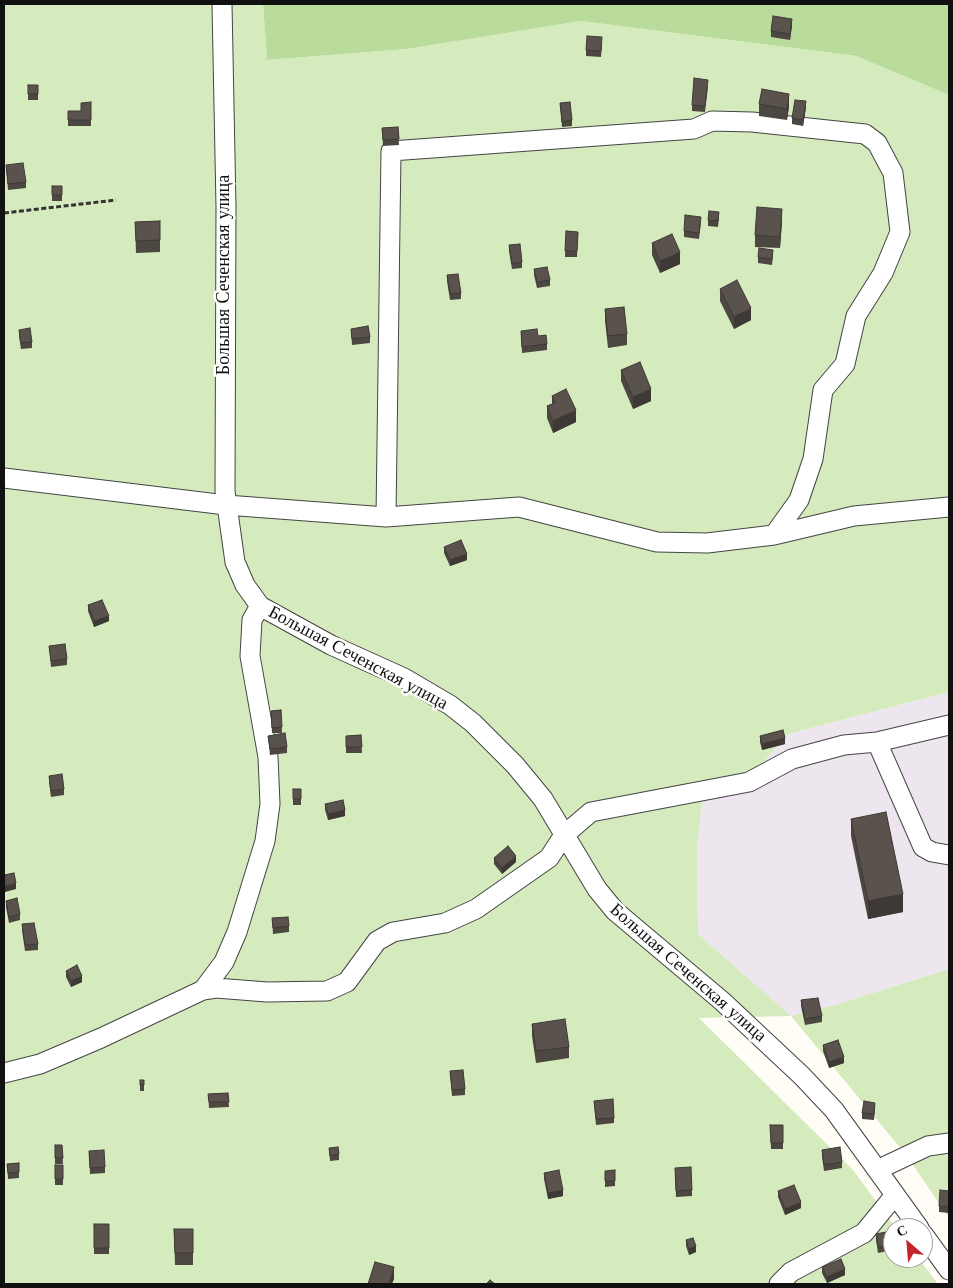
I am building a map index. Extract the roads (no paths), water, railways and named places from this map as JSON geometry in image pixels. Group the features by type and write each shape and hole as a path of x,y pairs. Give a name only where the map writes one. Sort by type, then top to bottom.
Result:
{"street":[{"name":"Большая Сеченская улица","path":"222,4 226,207 224,420 226,506 235,562 245,585 260,606 331,644 404,678 450,705 473,723 521,772 543,799 597,889 615,911 722,1001 802,1076 834,1110 912,1218"},
{"path":"386,517 390,151 694,129 712,121 752,122 865,134 878,143 893,173 900,232 883,273 856,316 845,364 824,390 813,459 799,500 774,535"},
{"path":"4,478 183,498 226,506 386,517 519,507 658,542 707,543 774,535 854,516 949,508"},
{"path":"203,990 224,962 237,932 265,841 270,804 268,757 250,656 252,620 260,606"},
{"path":"4,1073 40,1064 110,1035 203,990 216,988 267,992 327,991 347,982 377,941 393,932 445,923 476,909 549,858 564,835 591,812 749,782 792,759 844,744 878,742 949,725"},
{"path":"878,742 923,847 932,852 949,855"},
{"path":"877,1170 928,1146 949,1143"},
{"path":"779,1284 792,1272 864,1233 895,1196"},
{"path":"933,1248 949,1270"}]}
